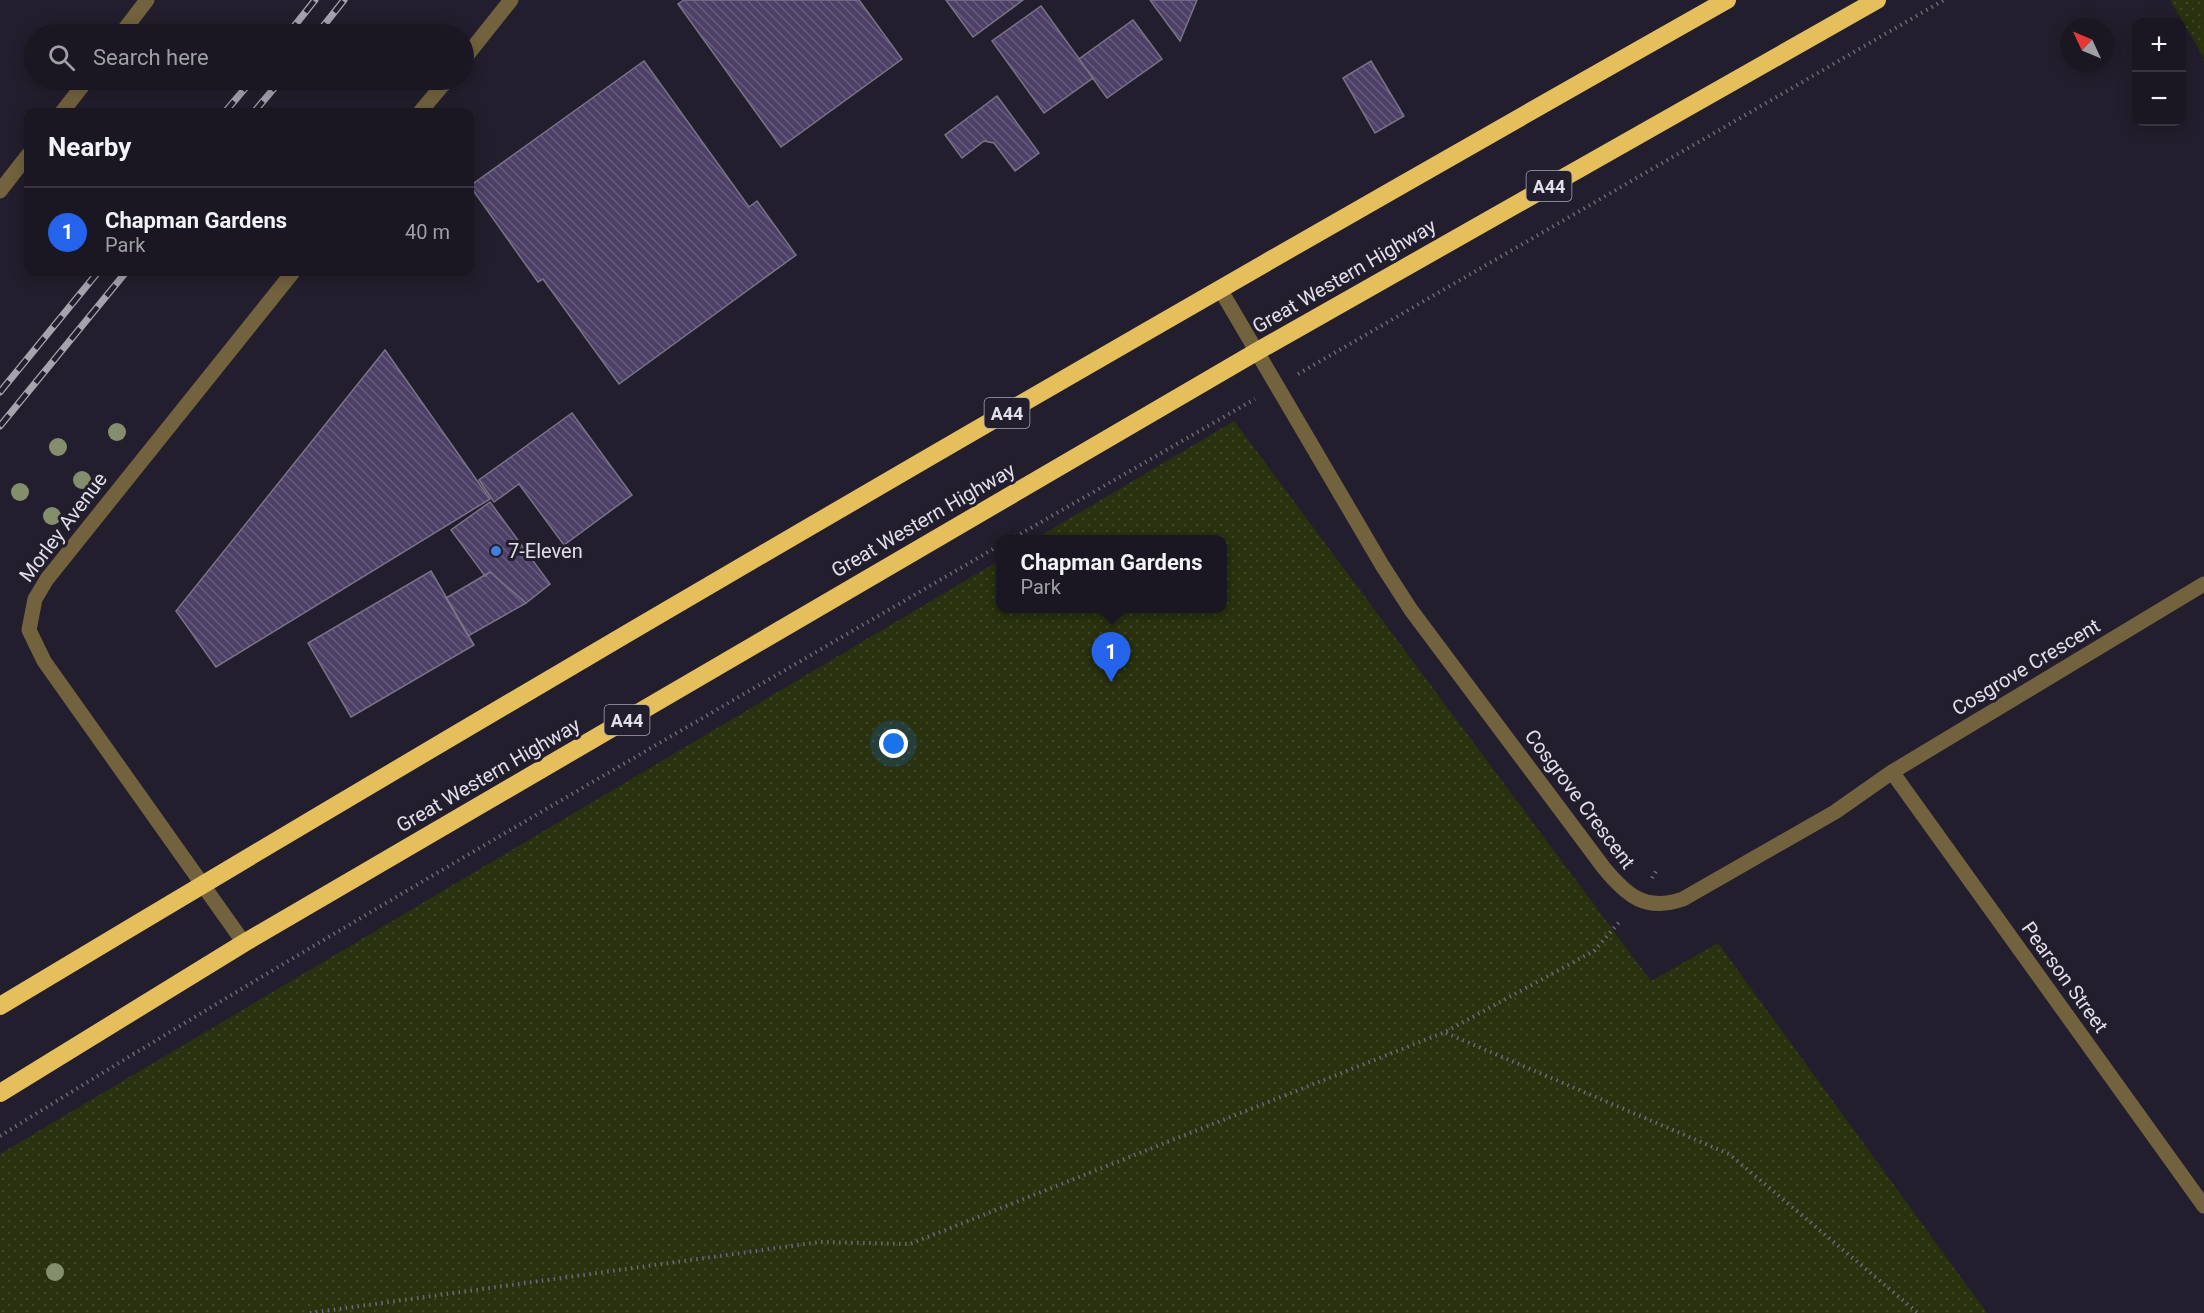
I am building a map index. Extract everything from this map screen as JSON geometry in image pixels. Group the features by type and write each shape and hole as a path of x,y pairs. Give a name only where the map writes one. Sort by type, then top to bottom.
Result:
{"highway":[{"name":"A44","path":"0,1006 803,530 1727,0"},
{"name":"Great Western Highway","path":"0,1093 244,943 1256,352 1877,0"}],"street":[{"path":"129,24 147,0"},
{"path":"474,46 511,0"},
{"path":"65,108 79,90"},
{"path":"423,108 439,90"},
{"path":"0,191 24,160"},
{"name":"Morley Avenue","path":"244,943 44,661 29,630 35,599 46,579 290,276"},
{"name":"Cosgrove Crescent","path":"1220,289 1382,565 1411,610 1604,868 1637,899 1658,905 1683,899 1835,812 1892,772 2204,584"},
{"name":"Pearson Street","path":"1892,772 2204,1206"}],"path":[{"path":"1309,368 1944,0"},
{"path":"1019,535 1229,414"},
{"path":"0,1136 126,1058 433,876 996,547"},
{"path":"310,1313 820,1242 910,1244 1445,1032 1594,951 1624,917"},
{"path":"1445,1032 1729,1154 1918,1313"}],"green space":[{"path":"2170,0 2204,0 2204,58 2186,27 2186,18 2181,18"},
{"path":"1234,421 1651,981 1718,943 1987,1313 0,1313 0,1154 996,562 996,613 1227,613 1227,535 1042,535"}],"building":[{"path":"684,0 859,0 902,59 781,147 678,4"},
{"path":"946,0 1023,0 973,37"},
{"path":"1150,0 1197,0 1180,41"},
{"path":"1041,6 1093,78 1044,113 992,41"},
{"path":"1133,20 1162,59 1107,98 1079,59"},
{"path":"644,61 749,207 757,201 796,255 619,384 543,279 538,282 474,192 474,183"},
{"path":"1371,61 1404,116 1375,133 1343,78"},
{"path":"997,96 1039,153 1015,171 994,143 984,141 962,158 945,135"},
{"path":"385,350 490,499 216,667 176,611"},
{"path":"572,413 632,495 564,545 519,484 494,502 479,480"},
{"name":"7-Eleven","path":"490,502 550,584 526,603 490,572 485,576 451,530"},
{"path":"431,571 474,645 351,717 308,643"},
{"path":"490,572 526,603 468,636 446,598"}],"railway":[{"path":"296,24 315,0"},
{"path":"325,24 344,0"},
{"path":"228,108 244,90"},
{"path":"257,108 273,90"},
{"path":"0,392 95,276"},
{"path":"0,426 123,276"}],"place":[{"name":"7-Eleven","path":"496,551"},
{"name":"Chapman Gardens","path":"1111,682"}]}
